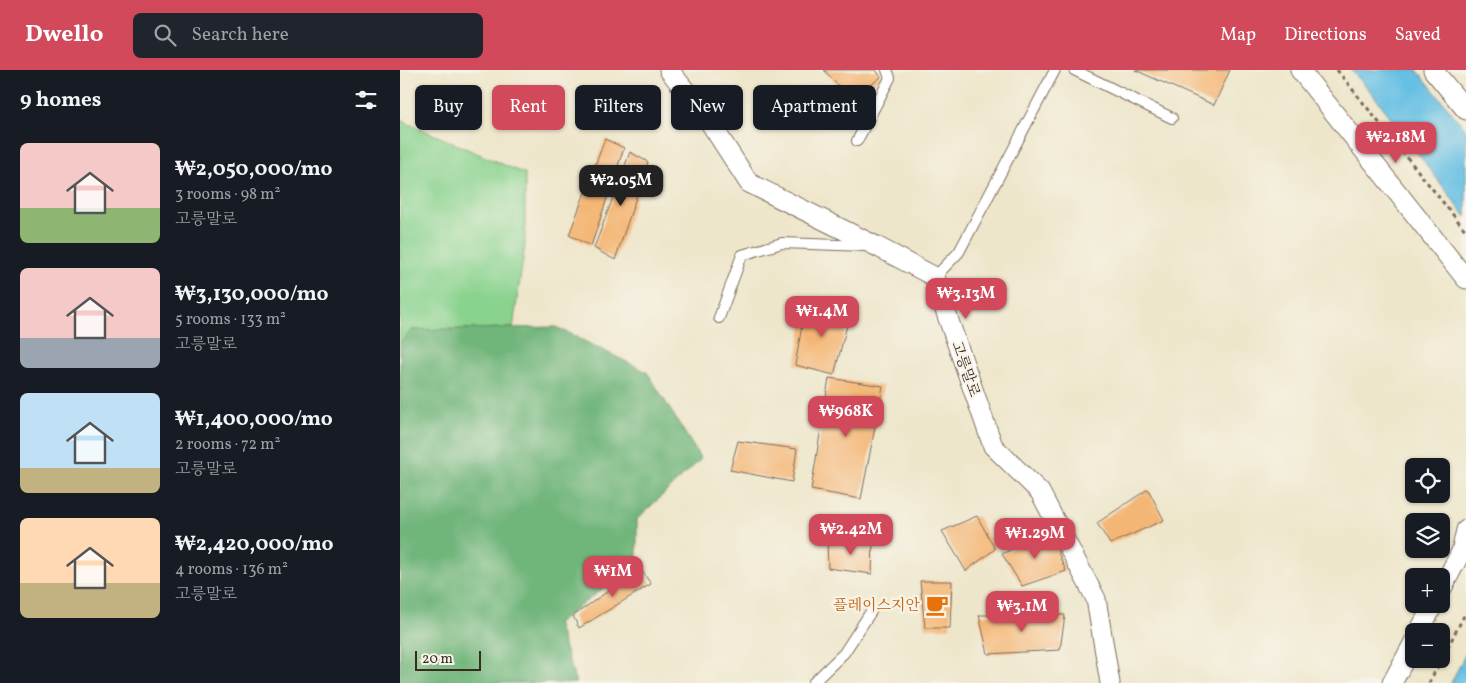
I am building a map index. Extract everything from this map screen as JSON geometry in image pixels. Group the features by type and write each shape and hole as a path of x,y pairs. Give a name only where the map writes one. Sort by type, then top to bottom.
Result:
{"street":[{"path":"669,70 707,118 749,183 935,277"},
{"path":"1300,70 1466,279"},
{"path":"1433,70 1466,110"},
{"name":"고릉말로","path":"935,277 993,446 1040,492 1096,599 1110,683"},
{"path":"1450,573 1461,552 1466,530"},
{"path":"1392,683 1405,659"}],"lane":[{"path":"857,141 890,78 887,70"},
{"path":"935,277 959,252 1055,70"},
{"path":"1074,70 1172,118"},
{"path":"719,318 742,255 782,243 878,247"},
{"path":"813,683 844,653 872,610"}],"path":[{"path":"1337,70 1466,231"},
{"path":"1429,683 1466,612"}],"green space":[{"path":"400,120 415,126 415,130 423,130 525,174 525,245 513,328 412,330 400,342"},
{"path":"556,327 647,372 701,459 637,519 637,563 557,623 576,683 400,683 400,342 412,330"}],"water":[{"path":"1351,70 1417,70 1466,130 1466,217 1372,93"},
{"path":"1466,653 1466,683 1451,683"}],"building":[{"path":"824,70 876,70 881,77 871,85 838,85"},
{"path":"1135,70 1230,70 1214,105"},
{"path":"605,139 624,148 591,246 569,235"},
{"path":"630,152 648,162 615,260 594,248"},
{"path":"806,303 851,310 834,375 795,365"},
{"path":"829,378 883,386 861,499 811,490"},
{"path":"738,441 797,449 792,482 730,470"},
{"path":"1148,489 1164,520 1110,544 1097,523"},
{"path":"977,516 995,549 966,571 942,531"},
{"path":"1049,531 1066,571 1022,586 1002,554"},
{"path":"827,540 873,542 872,574 828,568"},
{"path":"640,568 651,584 579,628 573,616"},
{"name":"플레이스지안","path":"920,581 952,581 950,628 925,628"},
{"path":"979,615 1065,615 1060,650 988,654"}],"place":[{"name":"플레이스지안","path":"937,605"}]}
